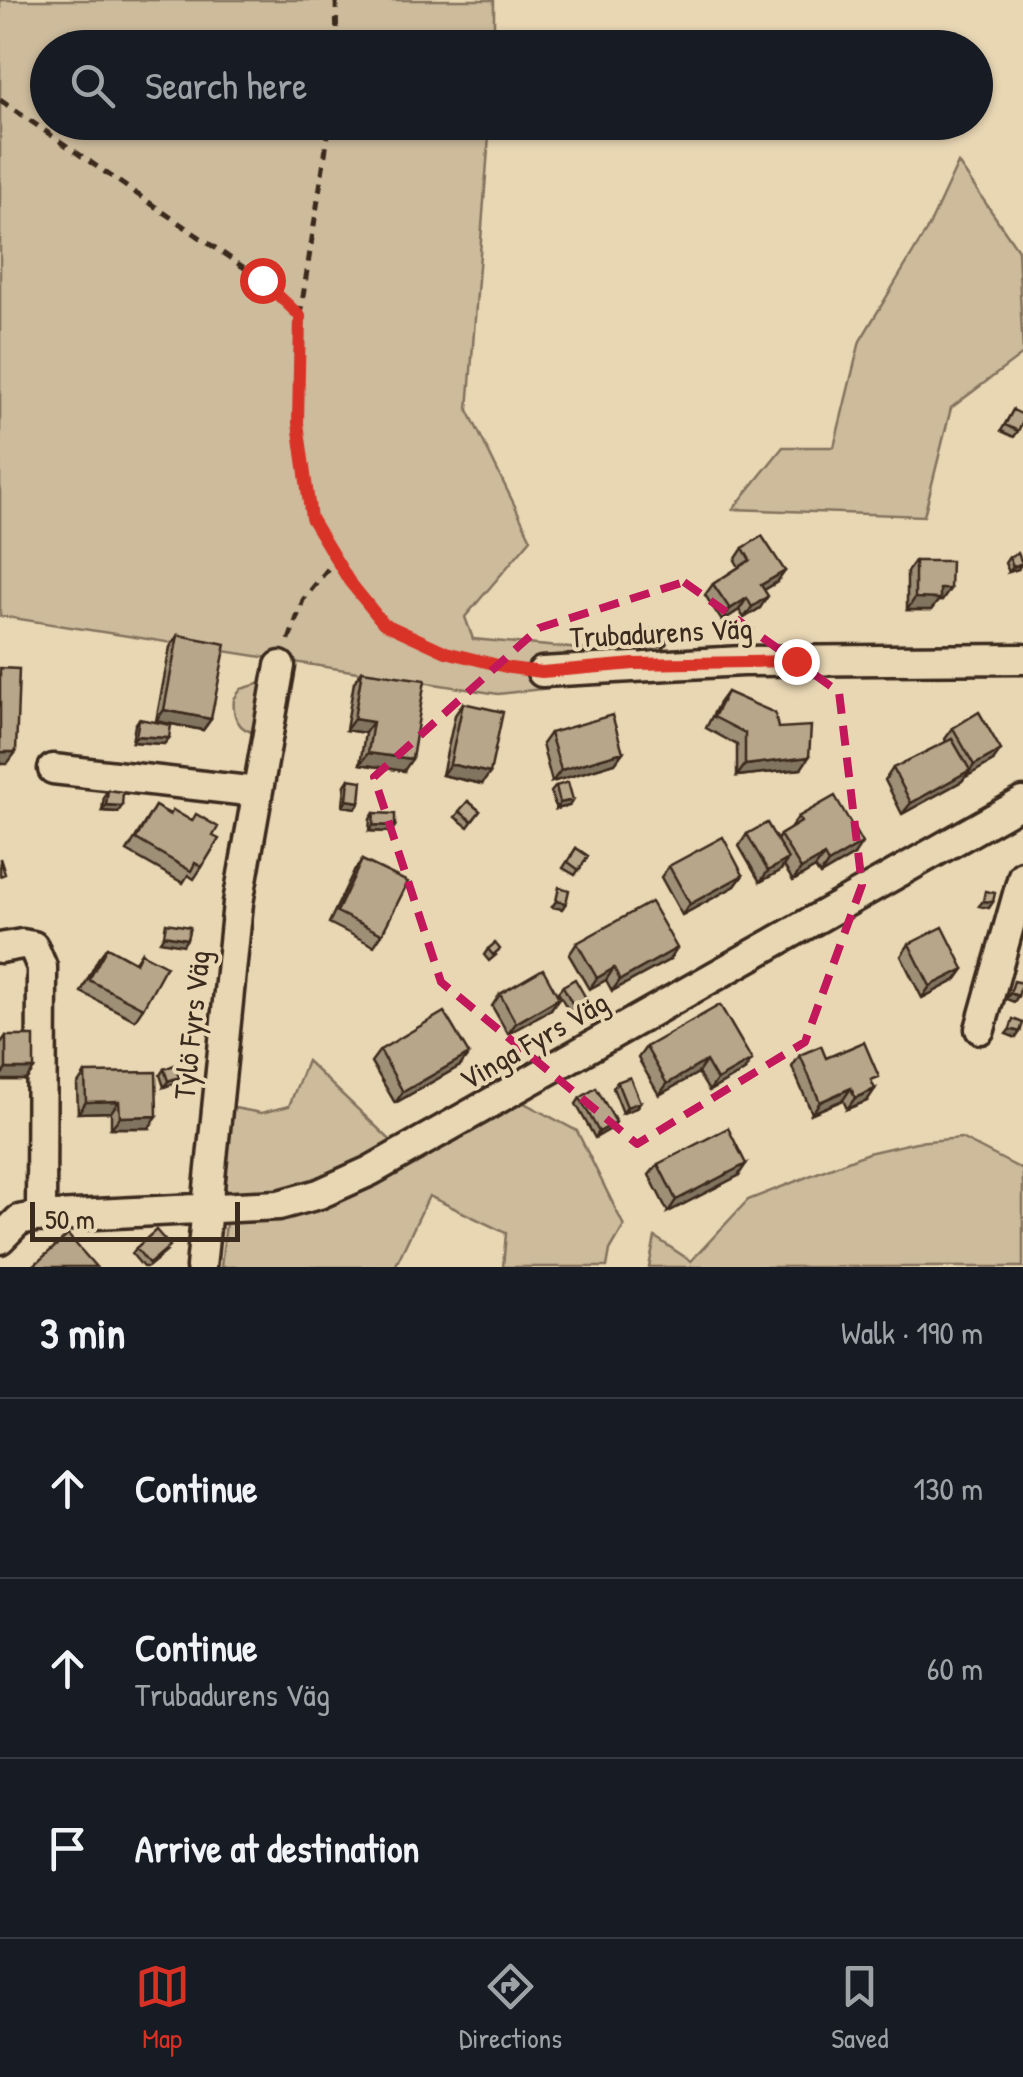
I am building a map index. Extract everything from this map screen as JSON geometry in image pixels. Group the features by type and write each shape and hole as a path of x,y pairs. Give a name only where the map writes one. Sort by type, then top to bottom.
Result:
{"street":[{"name":"Trubadurens Väg","path":"542,672 742,661 1023,659"},
{"name":"Tylö Fyrs Väg","path":"201,1267 236,920 280,666"},
{"path":"52,769 257,792"},
{"name":"Vinga Fyrs Väg","path":"0,1239 19,1220 40,1216 279,1205 319,1194 370,1172 1023,802"},
{"path":"980,1028 1023,876"},
{"path":"0,948 34,946 42,968 40,1216"}],"path":[{"path":"336,0 337,30"},
{"path":"0,100 30,121"},
{"path":"58,140 262,280 300,316"},
{"path":"327,140 300,316 298,423 311,518 383,623 446,652 542,672"},
{"path":"280,666 303,600 336,559"}],"highlighted area":[{"path":"684,582 839,692 862,885 805,1042 637,1144 441,982 374,777 539,628"}],"shaded area":[{"path":"0,0 494,0 494,30 30,30 30,140 489,140 468,410 531,539 465,617 473,639 591,650 595,683 498,694 0,616"},
{"path":"958,163 1018,250 1023,354 951,408 924,516 733,509 783,447 834,447 860,341 928,228"},
{"path":"261,683 269,688 256,733 238,721 234,699 241,689"},
{"path":"307,1061 407,1156 522,1102 577,1131 624,1226 610,1250 607,1267 503,1267 506,1233 429,1196 395,1267 221,1267 226,1223 224,1106 261,1113 289,1106"},
{"path":"961,1138 1023,1170 1023,1267 649,1267 655,1237 691,1261 748,1200 868,1153 916,1142"}],"building":[{"path":"1013,410 1023,415 1018,431 1005,425"},
{"path":"762,536 785,571 761,585 768,596 752,607 747,598 730,609 713,584 750,560 743,548"},
{"path":"1018,553 1022,563 1013,567 1009,557"},
{"path":"915,561 951,561 950,589 940,589 940,599 915,598"},
{"path":"665,629 666,644 647,646 645,630"},
{"path":"178,635 226,644 211,719 164,710"},
{"path":"0,668 19,669 16,752 0,752"},
{"path":"362,671 425,680 412,759 368,753 373,722 354,719"},
{"path":"727,692 775,713 778,728 811,726 809,757 745,765 745,733 714,717"},
{"path":"463,703 503,712 490,773 450,764"},
{"path":"979,712 1001,750 974,765 953,728"},
{"path":"612,715 623,752 561,770 550,733"},
{"path":"139,719 171,725 169,738 136,736"},
{"path":"952,739 970,770 911,803 893,768"},
{"path":"349,779 362,781 360,802 347,800"},
{"path":"568,782 573,800 560,803 556,786"},
{"path":"108,790 123,792 122,806 106,805"},
{"path":"835,796 862,843 828,863 824,856 801,869 780,835 801,822 798,817"},
{"path":"468,801 480,811 472,821 459,811"},
{"path":"155,806 170,815 173,810 192,821 196,814 218,827 213,836 219,839 202,867 195,863 191,871 136,839"},
{"path":"374,813 395,814 395,826 373,825"},
{"path":"767,823 788,859 768,871 747,834"},
{"path":"723,837 743,875 690,904 669,866"},
{"path":"576,848 588,856 579,870 568,862"},
{"path":"362,860 408,882 382,934 337,912"},
{"path":"559,887 569,890 566,903 556,901"},
{"path":"985,891 995,893 993,902 983,901"},
{"path":"651,902 677,948 620,980 614,968 597,978 577,943"},
{"path":"166,923 190,927 187,939 164,935"},
{"path":"943,927 964,969 930,986 909,944"},
{"path":"495,943 500,949 493,955 488,949"},
{"path":"107,947 136,963 141,953 166,966 143,1008 89,980"},
{"path":"543,969 559,998 516,1023 500,994"},
{"path":"575,979 587,1000 574,1007 563,986"},
{"path":"1014,981 1022,983 1018,996 1010,993"},
{"path":"720,1005 752,1060 717,1080 706,1061 667,1084 646,1047"},
{"path":"444,1012 469,1054 403,1092 380,1050"},
{"path":"1013,1019 1023,1023 1020,1032 1010,1029"},
{"path":"6,1036 34,1036 34,1069 6,1069"},
{"path":"864,1042 879,1077 871,1080 875,1089 855,1098 851,1088 820,1102 800,1055 821,1046 826,1058"},
{"path":"174,1065 179,1077 168,1081 164,1069"},
{"path":"156,1072 157,1116 120,1117 119,1101 86,1102 85,1073"},
{"path":"630,1077 640,1102 627,1107 617,1082"},
{"path":"596,1088 616,1122 599,1132 580,1098"},
{"path":"728,1128 746,1164 676,1200 658,1164"},
{"path":"156,1230 170,1246 149,1264 136,1248"},
{"path":"68,1235 96,1267 32,1267"}],"route":[{"path":"262,280 300,316 298,423 311,518 349,581 383,623 446,652 542,672 634,664 796,661"}]}
